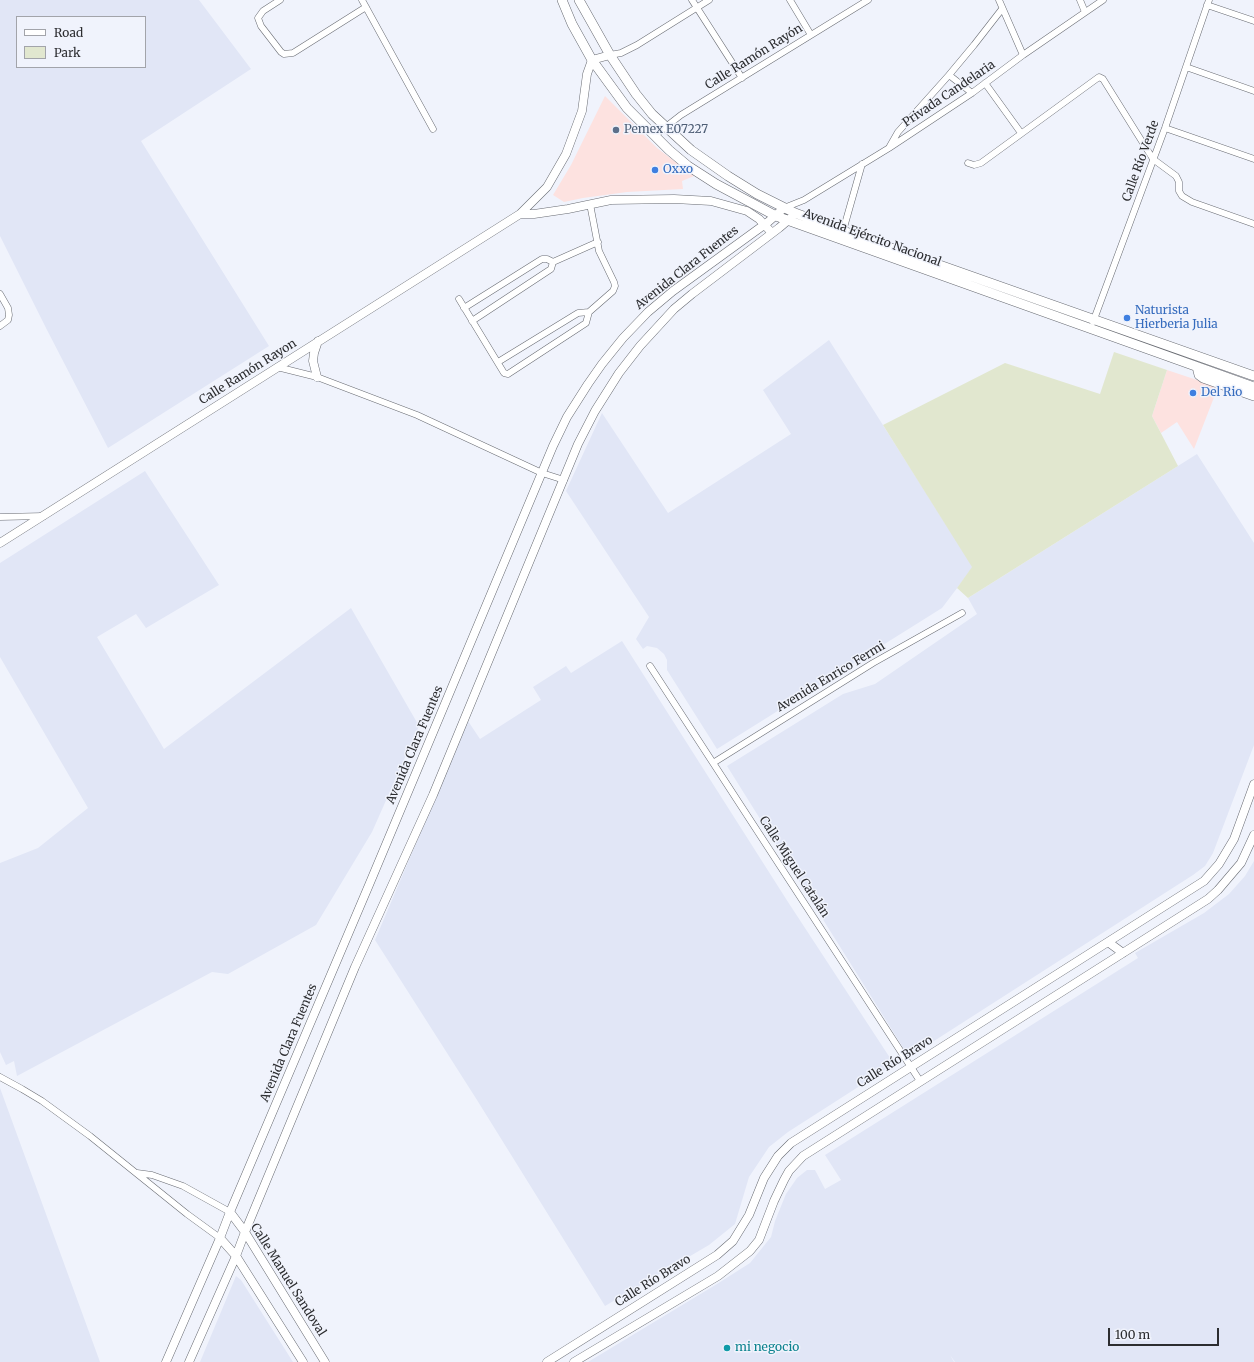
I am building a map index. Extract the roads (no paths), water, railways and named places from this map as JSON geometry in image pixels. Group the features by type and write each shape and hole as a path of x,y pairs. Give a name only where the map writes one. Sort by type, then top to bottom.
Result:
{"main road":[{"name":"Avenida Ejército Nacional","path":"562,0 572,24 592,60 627,108 654,136 674,154 705,177 776,216 1092,325 1254,376"},
{"name":"Avenida Ejército Nacional","path":"579,0 610,55 636,94 652,114 691,150 757,194 795,213 1092,325 1197,367 1254,387"},
{"path":"1197,367 1199,375 1204,378 1254,396"}],"street":[{"path":"280,0 263,11 258,18 261,26 284,54 294,53 366,7"},
{"path":"362,0 433,129"},
{"path":"692,0 742,78"},
{"path":"592,60 622,53 709,0"},
{"path":"790,0 811,35"},
{"name":"Calle Ramón Rayón","path":"654,136 682,115 868,0"},
{"path":"999,0 1022,55"},
{"path":"1080,0 1085,12"},
{"name":"Privada Candelaria","path":"784,208 804,200 889,148 972,93 1022,55 1103,0"},
{"path":"1208,2 1254,21"},
{"name":"Calle Río Verde","path":"1092,325 1165,128 1208,2"},
{"path":"889,148 898,132 949,75 1002,9"},
{"name":"Calle Ramón Rayon","path":"0,543 520,214 547,187 566,154 582,111 587,74 592,60"},
{"path":"1186,67 1254,91"},
{"path":"949,75 972,93"},
{"path":"968,163 974,165 981,163 1099,77 1102,79 1153,159 1176,176 1179,191 1182,196 1186,199 1254,224"},
{"path":"985,83 1022,133"},
{"path":"1165,128 1254,159"},
{"path":"843,231 862,164"},
{"path":"520,214 534,214 568,209 611,200 654,199 711,201 747,210 759,219 772,233"},
{"name":"Privada Candelaria","path":"795,213 804,200"},
{"path":"459,299 504,373 509,374 586,323 589,312 613,291 615,286 599,251 590,204"},
{"name":"Avenida Clara Fuentes","path":"166,1362 220,1238 553,446 567,417 588,384 623,338 648,312 673,291 776,216 784,208"},
{"name":"Avenida Clara Fuentes","path":"189,1362 236,1256 356,967 436,788 578,444 619,373 640,346 674,309 788,221 795,213"},
{"path":"553,262 598,242"},
{"path":"464,308 542,259 547,259 553,262"},
{"path":"472,321 551,269 553,262"},
{"path":"0,294 8,308 9,315 8,320 0,326"},
{"path":"498,362 578,313 589,312"},
{"path":"317,377 313,361 318,341"},
{"path":"277,367 317,377 417,415 542,473 564,480"},
{"path":"0,517 44,516"},
{"name":"Avenida Enrico Fermi","path":"713,763 873,663 962,613"},
{"name":"Calle Miguel Catalán","path":"650,666 920,1081"},
{"name":"Calle Río Bravo","path":"547,1362 717,1255 733,1241 741,1231 750,1215 764,1178 785,1148 814,1128 1204,881 1228,851 1234,839 1254,784"},
{"path":"574,1362 718,1276 750,1251 759,1240 774,1201 789,1171 803,1156 1202,903 1218,890 1241,863 1254,835"},
{"path":"1108,942 1123,953"},
{"path":"0,1078 42,1101 90,1136 187,1214 220,1238 236,1256 303,1362"},
{"path":"136,1173 152,1175 183,1186 230,1212"},
{"name":"Calle Manuel Sandoval","path":"230,1212 245,1232 325,1362"}],"place":[{"name":"Pemex E07227","path":"616,130"},
{"name":"Oxxo","path":"655,170"},
{"name":"Naturista Hierberia Julia","path":"1127,318"},
{"name":"Del Rio","path":"1193,393"},
{"name":"mi negocio","path":"727,1348"}]}
